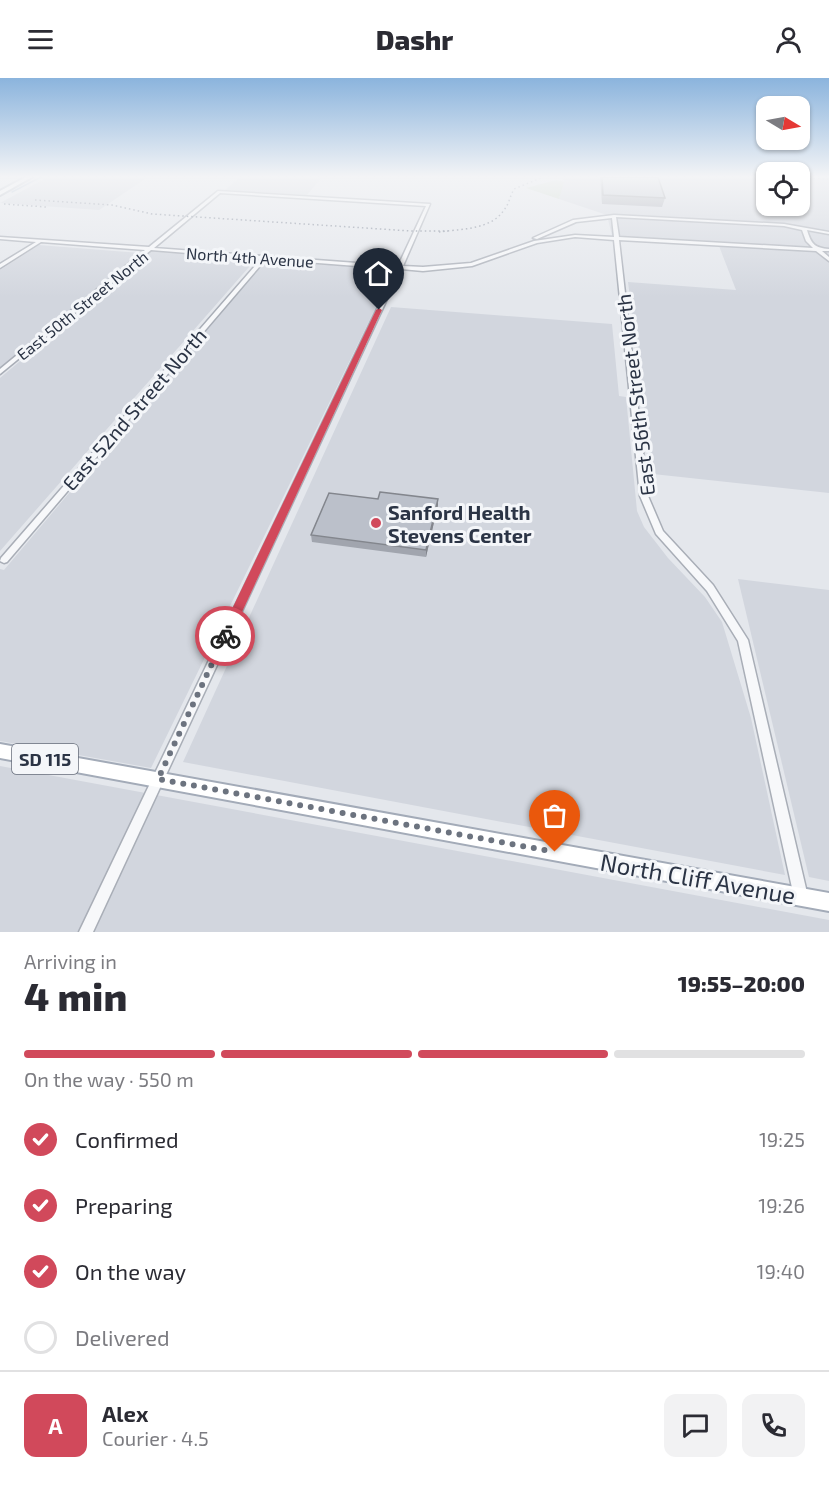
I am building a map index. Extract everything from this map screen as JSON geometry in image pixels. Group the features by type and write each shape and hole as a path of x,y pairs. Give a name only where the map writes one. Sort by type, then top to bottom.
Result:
{"main road":[{"name":"North Cliff Avenue","path":"0,751 829,902"}],"street":[{"name":"East 50th Street North","path":"0,372 188,217"},
{"name":"East 50th Street North","path":"399,268 423,217"},
{"name":"North 4th Avenue","path":"499,255 570,223 609,217"},
{"name":"East 56th Street North","path":"614,217 644,496 659,532 710,588 729,614 743,640 801,897"},
{"name":"North 4th Avenue","path":"628,217 804,228 829,233"},
{"path":"804,228 805,236 829,260"},
{"name":"North 4th Avenue","path":"0,238 399,268 450,268 554,238 616,237 829,250"},
{"path":"0,266 39,241"},
{"name":"East 52nd Street North","path":"4,560 264,258"},
{"path":"86,932 399,268"}],"shaded area":[{"path":"607,217 829,217 829,493 653,474 628,282 736,290 719,246 613,240"},
{"path":"39,245 140,253 0,369 0,270"},
{"path":"151,251 256,259 0,551 0,378"},
{"path":"266,260 394,270 151,768 0,741 0,569 4,570"},
{"path":"391,307 612,324 619,396 626,397 637,511 644,527 668,558 705,597 722,622 751,718 785,875 183,762"},
{"path":"738,579 829,590 829,881 809,877"},
{"path":"0,766 829,920 829,932 0,932"}],"building":[{"name":"Sanford Health Stevens Center","path":"380,492 438,499 426,550 311,535 329,493 378,499"}],"railway":[{"path":"195,217 411,231 446,231"},
{"path":"446,231 483,225 498,217"},
{"path":"439,232 446,231"}],"way so far":[{"path":"225,636 158,779 555,852"}],"place":[{"name":"Sanford Health Stevens Center","path":"376,523"}],"route":[{"path":"225,636 379,310"}]}
